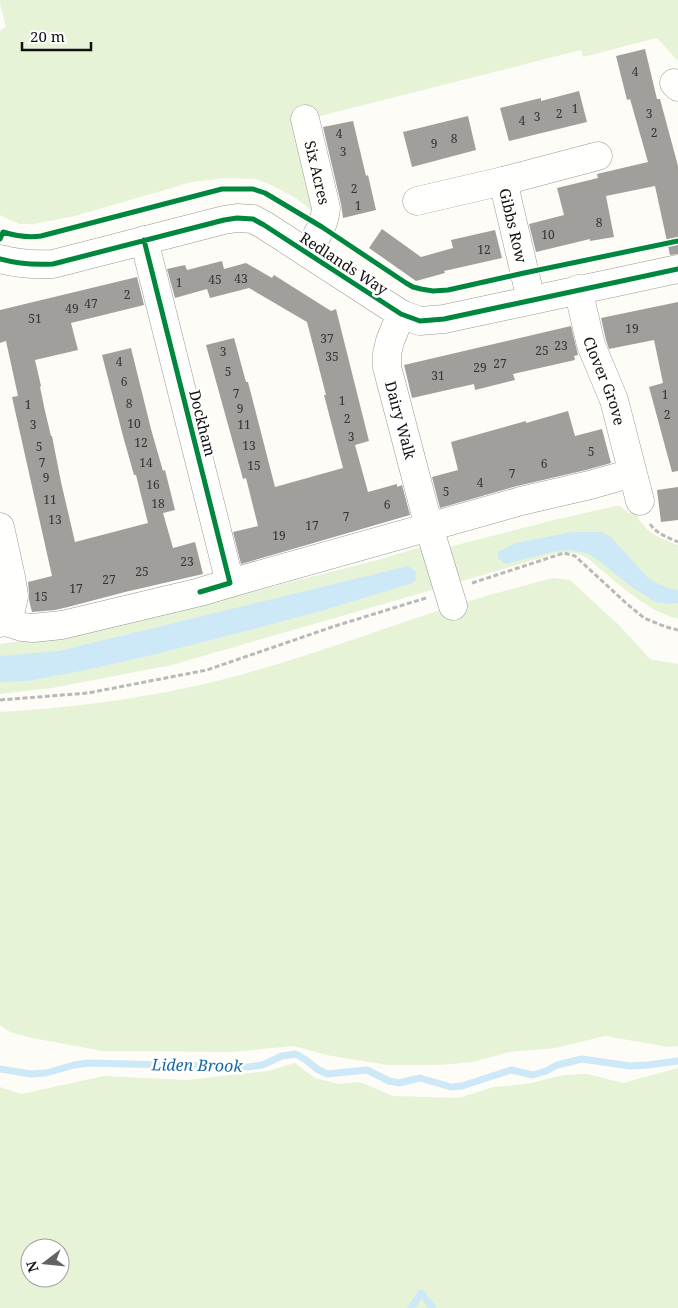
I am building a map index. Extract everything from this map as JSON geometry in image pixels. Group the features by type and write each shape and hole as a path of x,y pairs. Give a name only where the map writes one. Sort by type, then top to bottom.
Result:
{"street":[{"name":"Six Acres","path":"304,120 326,208 322,227 307,253"},
{"name":"Gibbs Row","path":"417,201 598,156"},
{"name":"Gibbs Row","path":"503,181 531,300"},
{"name":"Redlands Way","path":"0,259 18,264 53,264 203,224 237,218 252,219 264,224 401,314 420,321 432,321 678,269"},
{"name":"Dockham","path":"144,240 230,583"},
{"name":"Clover Grove","path":"578,290 591,345 614,400 640,501"},
{"name":"Dairy Walk","path":"401,314 386,354 387,367 429,527 451,598"},
{"path":"0,527 14,596 11,610 2,622 33,628 62,625 200,592 521,501 632,473"}],"path":[{"path":"640,501 650,525 655,531 678,542"},
{"path":"0,700 88,693 207,670 335,626 378,614 451,598 535,562 564,553 575,556 644,618 678,630"}],"green space":[{"path":"0,0 678,0 678,61 657,38 583,57 581,50 316,117 298,117 293,127 312,211 296,198 269,184 255,179 227,178 192,182 75,216 33,224 19,224 0,215 0,30 6,27"},
{"path":"621,506 628,513 635,511 643,525 652,533 678,545 678,619 654,609 620,586 590,560 574,553 558,553 455,583 445,548"},
{"path":"427,545 439,588 172,665 52,688 0,694 0,644 59,636 164,614 378,560"},
{"path":"553,578 570,580 620,626 650,659 678,664 678,1046 668,1047 605,1036 556,1048 509,1052 473,1062 440,1065 388,1065 326,1055 294,1046 232,1052 103,1051 32,1038 10,1032 0,1025 0,712 99,703 197,686 261,669 477,599"},
{"path":"295,1063 315,1078 338,1084 360,1082 393,1096 459,1098 493,1087 526,1084 564,1075 587,1074 623,1083 678,1068 678,1308 0,1308 0,1087 21,1094 104,1076 187,1080 268,1071"}],"water":[{"path":"572,532 601,532 611,537 649,579 667,588 678,590 678,603 655,602 587,553 569,550 552,552 505,564 498,558 498,552 516,543"},
{"path":"408,566 416,572 416,580 413,583 321,611 148,656 86,670 27,681 0,682 0,656 59,651"}],"building":[{"path":"645,49 657,99 660,99 678,166 678,254 670,255 655,186 606,196 614,237 590,241 590,239 536,252 529,224 564,215 557,188 598,178 597,174 648,162 630,99 627,100 616,56"},
{"path":"579,91 587,122 509,141 500,108 541,98 541,101"},
{"path":"468,116 476,150 412,167 403,132"},
{"path":"353,121 376,210 343,218 323,127"},
{"path":"382,229 421,257 453,248 451,240 495,230 502,258 444,271 445,273 416,281 369,248"},
{"path":"222,261 224,269 246,263 272,278 274,275 331,311 336,309 369,441 355,445 368,492 397,484 397,487 402,485 410,515 241,564 233,532 258,526 246,478 243,479 206,345 234,338 246,382 248,382 275,487 343,468 307,322 249,288 210,298 207,289 175,298 167,269 185,265 187,270"},
{"path":"137,277 144,305 71,323 78,350 35,360 45,411 75,542 148,523 102,355 131,348 151,429 163,471 165,470 175,510 163,513 173,548 195,542 203,574 55,610 32,612 28,582 52,576 12,397 18,396 6,341 0,343 0,310"},
{"path":"678,302 678,471 672,472 649,387 663,383 654,340 609,349 601,318"},
{"path":"571,326 578,355 574,356 575,360 513,374 515,380 475,390 474,384 412,398 404,365"},
{"path":"568,411 575,436 602,429 611,463 517,486 440,508 432,477 458,470 451,442"},
{"path":"678,487 678,520 661,522 657,490"}],"waterway":[{"name":"Liden Brook","path":"0,1069 31,1074 46,1073 89,1063 248,1067 262,1065 282,1056 296,1054 327,1074 367,1070 389,1081 399,1083 420,1078 451,1087 462,1086 511,1070 533,1075 557,1065 582,1059 630,1066 678,1061"},
{"path":"411,1308 421,1293 433,1308"}],"cycle path":[{"path":"0,239 3,232 12,235 41,236 222,189 253,189 265,193 322,227 413,287 433,291 448,290 678,241"},
{"path":"0,259 26,264 53,264 224,220 237,218 253,219 401,314 420,321 444,319 678,269"},
{"path":"144,240 230,583 200,592"}]}
